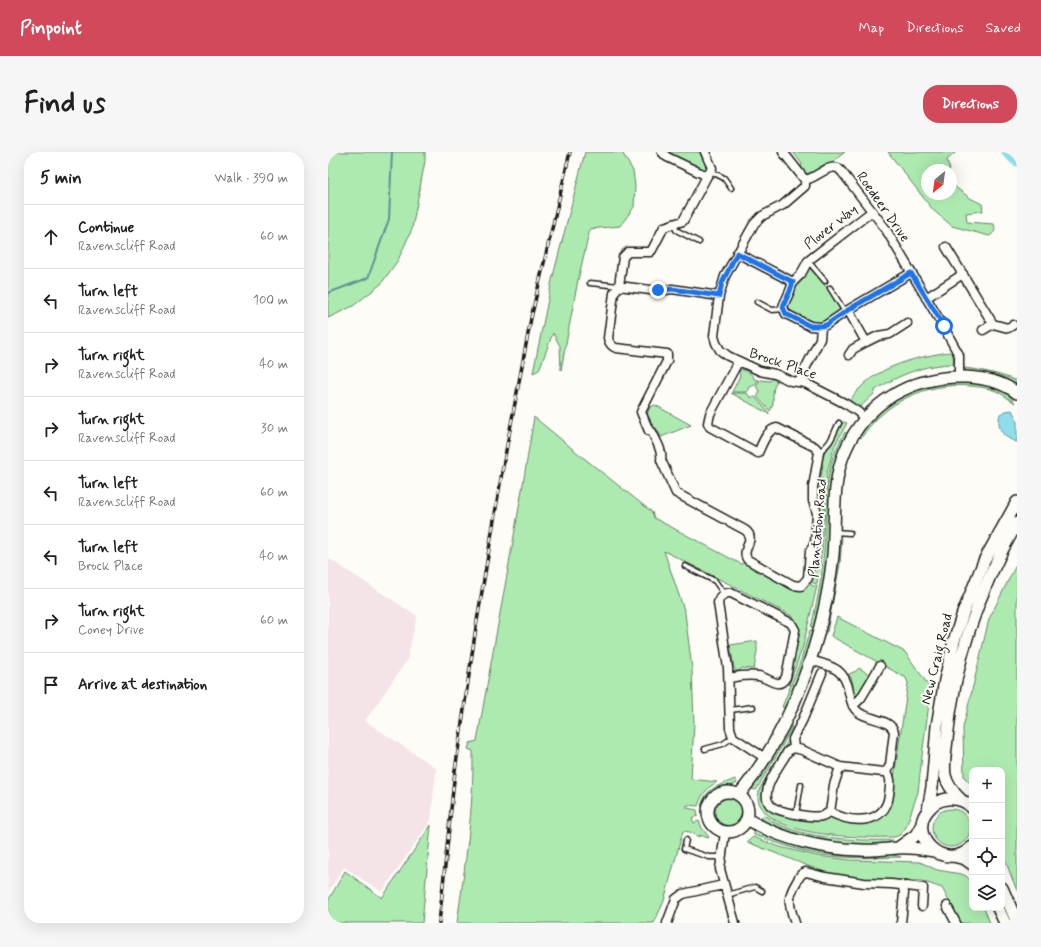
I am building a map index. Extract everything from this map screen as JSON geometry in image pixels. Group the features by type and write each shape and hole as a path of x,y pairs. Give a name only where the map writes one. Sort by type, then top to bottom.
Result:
{"street":[{"path":"662,152 667,157 708,173"},
{"path":"705,152 712,168 683,221 664,227 650,252 632,251 625,254 623,257 619,286 614,293 608,338 612,346 616,348 668,354 641,412 649,431 652,432 656,441 662,455 661,460 676,493 748,532 750,541 745,551 745,556 748,560 797,586 801,586 808,578 810,551 815,543 817,513 813,501 813,487 819,452 815,447 777,428 773,428 769,432 758,453 710,427 708,423 710,414 738,362"},
{"path":"619,286 658,290 672,289 719,296 722,283 754,224 762,216 783,205 804,188 806,184 805,180 783,152"},
{"name":"Roedeer Drive","path":"805,180 817,176 827,169 835,167 838,168 884,228 926,298 959,355 959,377"},
{"name":"Plover Way","path":"784,309 784,304 793,282 801,274 808,261 871,212"},
{"path":"946,247 993,324 1008,328 1013,325"},
{"path":"737,253 793,282"},
{"path":"784,309 788,316 802,323 810,326 821,326 911,273"},
{"path":"926,298 963,274"},
{"name":"Brock Place","path":"719,296 714,326 716,343 720,350 738,362 763,372 799,382 846,404 865,418"},
{"path":"846,311 866,342"},
{"path":"849,355 853,349 878,336 890,334 907,323"},
{"path":"983,330 993,324"},
{"path":"799,382 820,339 821,326"},
{"name":"Plantation Road","path":"739,795 765,758 790,709 810,660 824,607 829,580 839,468 852,436 865,418 881,404 904,389 921,382 938,378 978,378 993,381 1012,389 1017,393"},
{"name":"New Craig Road","path":"898,848 916,835 928,810 932,787 937,726 954,641 984,561 1017,502"},
{"name":"New Craig Road","path":"969,806 961,800 948,783 945,774 948,727 954,690 964,646 982,596 994,567 1017,524"},
{"path":"729,678 761,676 772,683 781,683 784,681 795,630 791,623 731,593 724,594 720,597 718,603 729,678 730,728 733,737 765,758"},
{"path":"810,660 833,668 841,673 848,684 850,700 853,706 863,715 874,720 887,723 893,728 894,732 890,765 887,771"},
{"path":"853,706 862,698 880,666"},
{"path":"794,748 793,740 822,673"},
{"path":"830,812 823,816 796,814 776,810 770,805 767,798 769,785 788,751 794,748 840,766 887,771"},
{"path":"830,812 834,785 840,766"},
{"path":"830,812 840,817 862,820 876,817 884,809 888,800 891,779 887,771"},
{"path":"734,792 739,795 748,805 749,812 744,824 739,829 733,831 725,832 718,829 713,825 710,819 709,807 712,800 721,793 734,792"},
{"path":"928,810 934,804 943,800 952,798 961,800"},
{"path":"747,819 769,831 825,846 860,850 920,848 947,856 961,854 969,849"},
{"path":"922,823 924,839 928,846 934,851"},
{"path":"725,832 720,869 735,923"},
{"path":"953,856 969,862"},
{"path":"796,923 790,904 790,895 791,890 800,875 806,872 825,877 864,883 891,884 901,885 903,887 923,888 922,906"},
{"path":"667,923 676,899 683,894 724,886"},
{"path":"902,923 903,887"},
{"path":"1005,895 1017,922"},
{"path":"947,906 956,923"},
{"path":"999,911 1005,923"}],"lane":[{"path":"708,173 724,178 731,188"},
{"path":"675,224 676,230 699,242"},
{"path":"808,261 825,281"},
{"path":"590,283 619,286"},
{"path":"830,288 846,311"},
{"path":"756,302 772,310 784,309"},
{"path":"819,452 830,443 839,423"},
{"path":"834,532 850,533"},
{"path":"685,566 715,581 724,594"},
{"path":"730,710 753,708"},
{"path":"705,749 723,744 733,737"},
{"path":"796,814 801,785"},
{"path":"686,840 684,850 709,857 721,858"},
{"path":"726,895 755,887 762,891"}],"shaded area":[{"path":"328,558 417,616 407,660 365,721 436,768 431,820 382,892 344,867 328,892"}],"green space":[{"path":"328,152 425,152 425,161 412,229 398,260 381,284 353,306 328,318"},
{"path":"585,152 622,152 633,171 635,186 634,207 620,226 590,229 578,280 561,370 560,346 553,333 539,370 533,373 552,280"},
{"path":"662,152 705,152 712,168 707,176"},
{"path":"793,152 845,152 824,168 822,167 810,175 807,175 801,168 802,164"},
{"path":"888,152 956,152 947,160 948,164 921,164 921,195"},
{"path":"957,188 970,198 982,204 983,211 966,213 967,222 994,224 995,230 993,234 989,236 952,226 933,210 925,200 957,200"},
{"path":"809,267 828,289 843,314 821,327 788,316 784,304 790,291"},
{"path":"949,352 953,354 954,364 923,368 903,375 875,390 875,393 859,408 850,401 856,392 868,381 889,368 901,363"},
{"path":"964,368 998,374 1017,381 1017,384 968,372"},
{"path":"740,370 747,371 754,379 758,380 755,385 749,387 747,392 732,392 740,376"},
{"path":"773,379 777,381 770,411 757,397 760,392 756,386 760,380 770,381"},
{"path":"965,381 993,386 1000,389 1011,397 1015,403 1000,393 985,388 970,386 938,387 908,397 894,405 871,425 861,438 857,436 875,414 898,397 929,384"},
{"path":"731,393 747,393 750,397 755,397 769,414"},
{"path":"655,405 691,425 661,437 647,414 650,407"},
{"path":"534,417 652,512 654,518 741,564 745,562 777,580 810,582 812,586 817,586 803,646 789,685 798,628 797,622 792,616 664,551 685,613 692,669 694,723 691,779 717,782 705,792 698,806 687,805 687,808 697,810 698,816 692,818 694,823 699,821 709,837 700,835 699,837 690,832 683,831 664,901 654,923 457,923 472,794 473,751 468,749 470,743 477,741 514,538"},
{"path":"843,422 847,423 834,447 827,472 822,550 817,584 811,581 813,579 815,560 812,554 816,486 820,483 823,465 820,462 822,453 828,448"},
{"path":"845,432 848,434 830,535 823,590 815,628 811,627 822,569 827,485 832,460 839,442"},
{"path":"842,538 840,564 827,632 823,631 839,541"},
{"path":"1017,563 1017,891 1005,860 1005,767 969,767 969,782 964,777 963,728 989,619"},
{"path":"837,617 905,652 931,689 918,792 906,827 901,834 895,837 842,836 801,830 783,824 769,816 758,801 760,788 792,734 790,745 784,751 764,787 763,799 771,811 808,819 823,819 831,816 861,822 877,820 886,810 891,798 908,683 906,678 831,636"},
{"path":"810,630 814,631 794,691 784,708 782,707 801,660"},
{"path":"757,641 754,669 742,668 739,671 736,671 734,668 730,645"},
{"path":"859,668 872,676 857,697 854,696 852,691 854,688 851,677 847,675"},
{"path":"790,726 792,727 782,746 756,790 752,789 777,745"},
{"path":"735,779 737,783 718,791 711,796 705,807 701,806 706,795 710,791"},
{"path":"729,798 739,802 743,812 739,822 729,826 719,822 715,812 719,802"},
{"path":"947,809 955,809 965,814 969,821 969,835 965,842 955,847 947,847 937,842 932,832 932,824 937,814"},
{"path":"764,815 776,823 808,834 844,839 893,840 881,845 825,843 784,832 761,818"},
{"path":"431,825 422,923 328,923 328,901 345,871 382,898"},
{"path":"754,830 793,843 886,853 901,857 870,858 817,854 754,835"},
{"path":"753,837 780,847 817,856 851,860 920,862 937,870 961,874 969,879 969,911 985,911 990,923 961,923 942,888 922,881 864,879 826,873 747,842"}],"water":[{"path":"1012,410 1017,420 1017,442 1004,435 999,424 1000,414"}],"waterway":[{"path":"328,293 368,278 389,219 392,152"},
{"path":"1008,152 1017,160"}],"railway":[{"path":"439,923 455,771 476,627 502,472 531,318 570,152"}],"route":[{"path":"658,290 672,289 719,296 722,283 737,253 793,282 783,307 786,314 810,326 821,326 826,325 838,316 911,273 944,326"}]}
